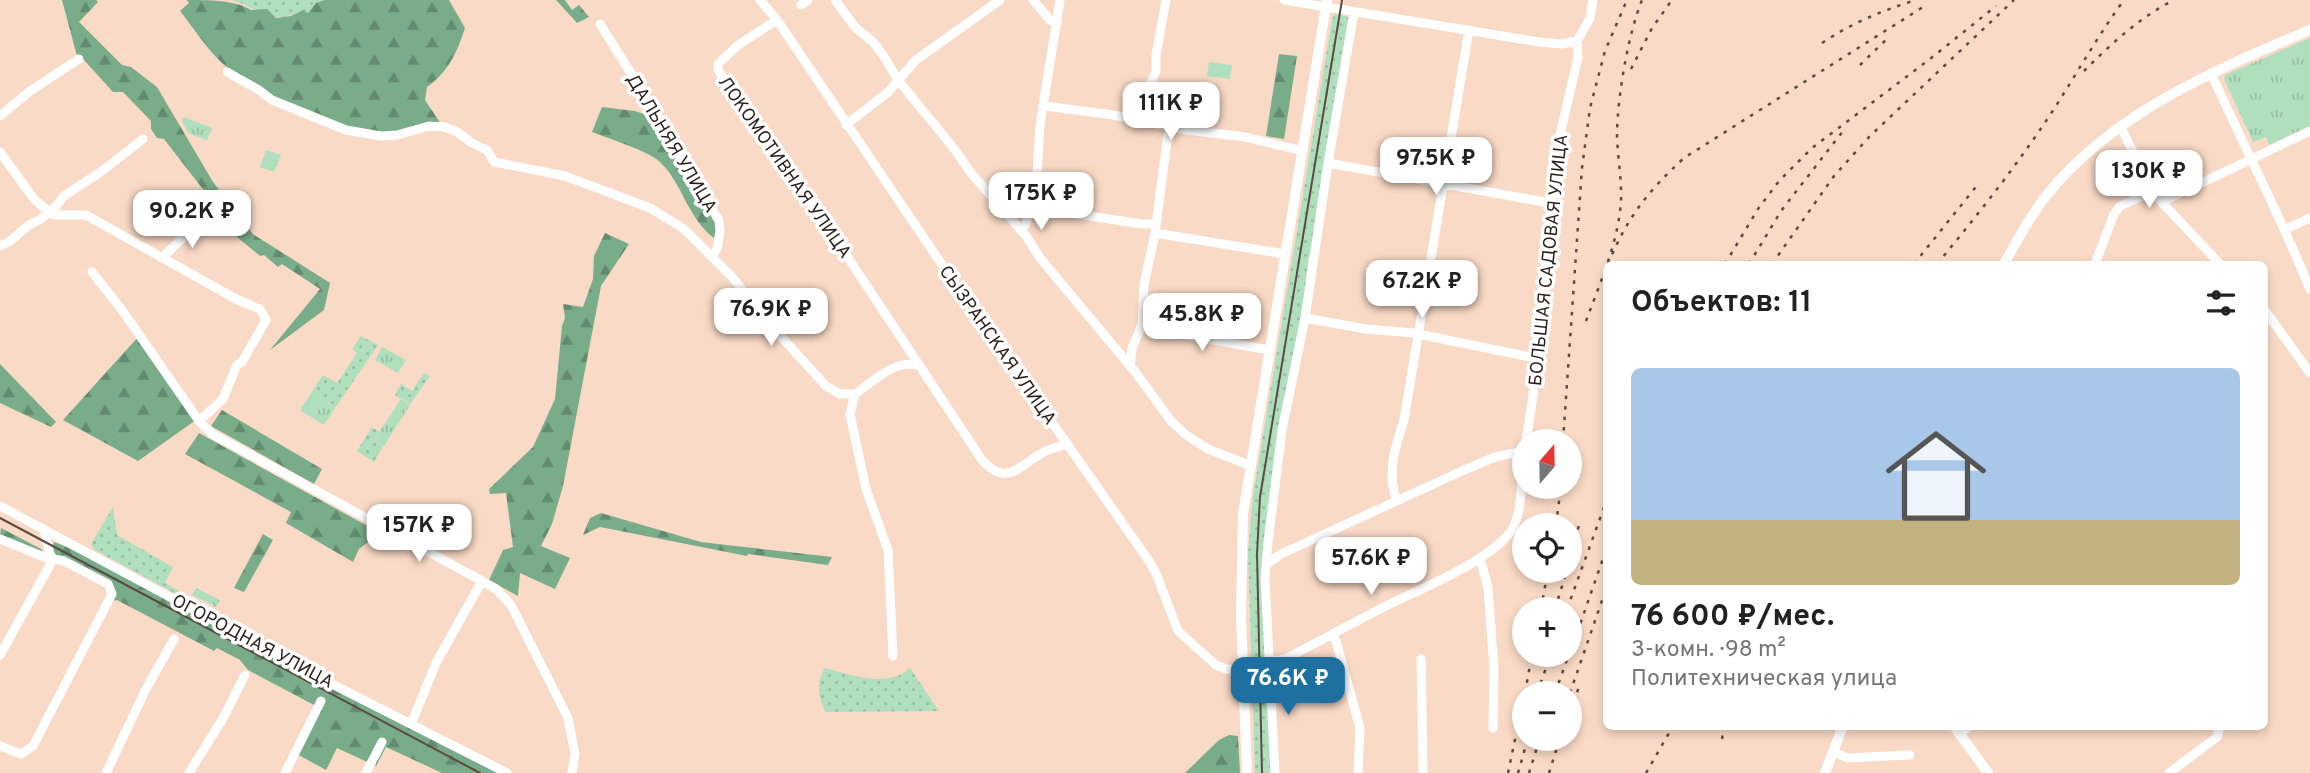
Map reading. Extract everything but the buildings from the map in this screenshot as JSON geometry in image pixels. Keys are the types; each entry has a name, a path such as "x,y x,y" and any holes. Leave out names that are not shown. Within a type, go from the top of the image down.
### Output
{"main road":[{"path":"1247,773 1241,552 1243,514 1326,4"},
{"path":"2006,261 2045,198 2059,182 2122,127 2211,73 2310,30"},
{"path":"1825,773 1841,730"},
{"path":"1956,730 1988,773"}],"street":[{"name":"СЫЗРАНСКАЯ УЛИЦА","path":"760,0 777,20 846,125 1149,561 1178,631 1216,665 1226,669 1244,670"},
{"path":"835,0 855,27 873,42 898,80 956,150 971,173 1021,231 1171,421 1186,435 1220,454 1251,466"},
{"path":"846,125 888,92 916,60 1000,0"},
{"path":"1033,0 1050,20 1057,23"},
{"path":"1021,231 1031,207 1041,116 1045,106 1060,0"},
{"path":"1146,121 1149,111 1145,97 1156,71 1156,55 1166,0"},
{"path":"1284,0 1326,4 1354,12 1539,42 1560,44 1577,41"},
{"name":"БОЛЬШАЯ САДОВАЯ УЛИЦА","path":"1529,429 1550,203 1554,192 1560,135 1577,57 1577,41 1590,18 1593,0"},
{"path":"1275,773 1265,578 1268,542 1282,430 1305,318 1354,12"},
{"name":"ЛОКОМОТИВНАЯ УЛИЦА","path":"777,20 738,45 718,64 718,70 823,220 982,460 990,469 1000,474 1013,472 1048,450 1068,443"},
{"name":"ДАЛЬНЯЯ УЛИЦА","path":"600,24 669,134 688,175 705,196 719,221 718,249 712,256"},
{"path":"1396,499 1391,478 1393,454 1404,420 1469,30"},
{"path":"0,116 79,59"},
{"path":"227,72 272,100 346,130 382,136 397,135 429,126 445,127 487,150 494,162 565,176 650,208 684,229 712,256 826,386 840,394 855,394 897,365 918,365"},
{"path":"2211,73 2250,160 2286,229 2310,289"},
{"path":"1045,106 1245,137 1303,151"},
{"path":"1130,367 1132,348 1142,325 1144,285 1156,228 1169,126"},
{"path":"2122,127 2152,191 2217,261"},
{"path":"2162,202 2310,131"},
{"path":"0,246 50,212 64,196 143,139"},
{"path":"0,152 34,199 50,212 55,215 86,215 236,299 260,309 266,320 248,352 237,365 223,399 199,421"},
{"path":"1328,163 1550,203"},
{"path":"2096,261 2114,214 2120,206 2152,191"},
{"path":"1031,207 1142,224 1285,254"},
{"path":"2286,229 2310,218"},
{"path":"163,257 188,233 193,223"},
{"path":"92,272 122,310 199,421 212,434 496,589 511,605 568,718 575,754 572,773"},
{"path":"2268,315 2310,373"},
{"path":"1305,318 1366,329 1419,334 1535,358"},
{"path":"1142,325 1269,349"},
{"path":"855,394 850,414 866,489 888,550 893,656"},
{"path":"1267,564 1281,554 1396,499 1495,457 1512,455"},
{"path":"1271,662 1285,659 1480,558 1509,534 1515,524 1518,499"},
{"name":"ОГОРОДНАЯ УЛИЦА","path":"0,506 507,773"},
{"path":"0,655 51,558 44,530"},
{"path":"0,539 64,561 108,584 113,594 28,750 21,754 0,746"},
{"path":"1480,558 1488,588 1494,669 1493,728"},
{"path":"411,724 438,661 482,581"},
{"path":"1332,635 1336,641 1360,728 1358,773"},
{"path":"106,773 146,689 174,639"},
{"path":"1421,659 1423,773"},
{"path":"189,773 245,676"},
{"path":"285,773 321,701"},
{"path":"2169,773 2217,730"},
{"path":"366,773 382,742"},
{"path":"1833,752 1848,758 1910,755"}],"green space":[{"path":"62,0 98,2 79,22 122,65 131,67 157,87 213,182 253,234 330,283 324,310 270,350 320,289 282,264 278,267 264,255 260,256 224,225 212,201 164,139 157,138 151,129 151,121 123,92 113,92 84,60 77,56"},
{"path":"187,0 229,2 251,10 267,9 276,18 291,16 303,10 308,13 316,3 325,0 449,0 465,28 451,61 441,75 427,87 425,100 441,124 395,133 369,131 326,120 284,102 245,80 215,56 180,11 189,3"},
{"path":"232,0 325,0 316,3 308,13 303,10 291,15 273,17"},
{"path":"556,0 565,0 572,10 579,5 589,17 577,23"},
{"path":"1334,15 1350,18 1313,246 1308,261 1302,316 1285,402 1265,543 1271,773 1255,773 1248,553 1253,496 1332,20"},
{"path":"2310,38 2310,126 2269,145 2266,137 2253,142 2224,79 2225,75"},
{"path":"1279,54 1297,56 1284,139 1266,136"},
{"path":"1209,62 1232,65 1230,79 1207,76"},
{"path":"602,107 635,111 655,118 715,222 717,235 714,238 698,222 675,181 661,163 639,150 592,132"},
{"path":"184,117 212,128 207,140 188,133 182,121"},
{"path":"266,150 281,155 274,172 260,167"},
{"path":"605,233 629,244 601,286 563,486 552,524 541,546 570,558 555,589 520,573 518,596 489,580 503,550 513,547 506,493 490,494 489,489 533,447 555,399 565,318 563,304 583,307 593,279 594,256"},
{"path":"361,336 378,345 335,408 311,393 323,375 337,383 357,353 352,349"},
{"path":"138,337 196,420 138,461 63,420"},
{"path":"382,347 406,360 398,373 375,360"},
{"path":"0,364 56,422 51,427 0,403"},
{"path":"424,373 430,376 410,404 395,395 401,384 412,391"},
{"path":"311,393 335,408 324,425 300,410"},
{"path":"401,399 410,405 384,446 374,440"},
{"path":"222,410 322,469 314,484 211,426"},
{"path":"372,427 379,432 374,440 383,446 374,462 357,451"},
{"path":"199,433 380,533 359,549 353,562 286,523 291,512 185,454"},
{"path":"113,507 117,535 173,567 165,583 221,614 220,618 95,550 91,544"},
{"path":"601,513 701,542 832,557 828,565 747,556 600,527 583,535 590,518"},
{"path":"1,528 41,549 43,552 0,536"},
{"path":"263,534 273,540 244,592 234,588"},
{"path":"54,542 500,773 442,773 386,747 376,766 337,748 326,770 293,752 314,705 248,670 240,660 217,648 214,651 117,600 112,601 114,592 57,556 52,549"},
{"path":"196,588 220,600 216,607 192,595"},
{"path":"825,668 858,677 880,679 891,678 910,668 939,711 825,712 819,690"},
{"path":"1229,735 1238,736 1240,773 1185,773 1219,740"}],"tram line":[{"path":"1262,773 1257,554 1260,497 1342,0"},
{"path":"0,518 480,773"}],"railway":[{"path":"1564,429 1582,168 1590,108 1605,51 1627,0"},
{"path":"1609,261 1621,202 1617,132 1619,100 1628,47 1642,0"},
{"path":"1631,69 1652,28 1672,0"},
{"path":"1822,43 1867,18 1916,0"},
{"path":"1774,261 1834,176 1870,136 2014,0"},
{"path":"1939,261 2035,137 2124,0"},
{"path":"2084,71 2126,32 2149,14 2174,0"},
{"path":"1727,261 1758,209 1779,181 1812,148 1996,6"},
{"path":"1609,261 1639,206 1684,158 1923,7"},
{"path":"1860,65 1890,36"},
{"path":"1751,261 1781,211 1843,131"},
{"path":"1916,261 1979,183"},
{"path":"1586,321 1603,276"},
{"path":"1558,513 1559,499"},
{"path":"1571,597 1603,510"},
{"path":"1582,619 1603,559"},
{"path":"1543,597 1546,583"},
{"path":"1559,597 1563,583"},
{"path":"1574,681 1603,598"},
{"path":"1527,681 1530,667"},
{"path":"1541,681 1546,667"},
{"path":"1559,681 1564,667"},
{"path":"1646,773 1671,730"},
{"path":"1722,739 1723,730"},
{"path":"1508,773 1513,751"},
{"path":"1518,773 1524,751"},
{"path":"1529,773 1536,751"},
{"path":"1549,773 1556,751"}]}
